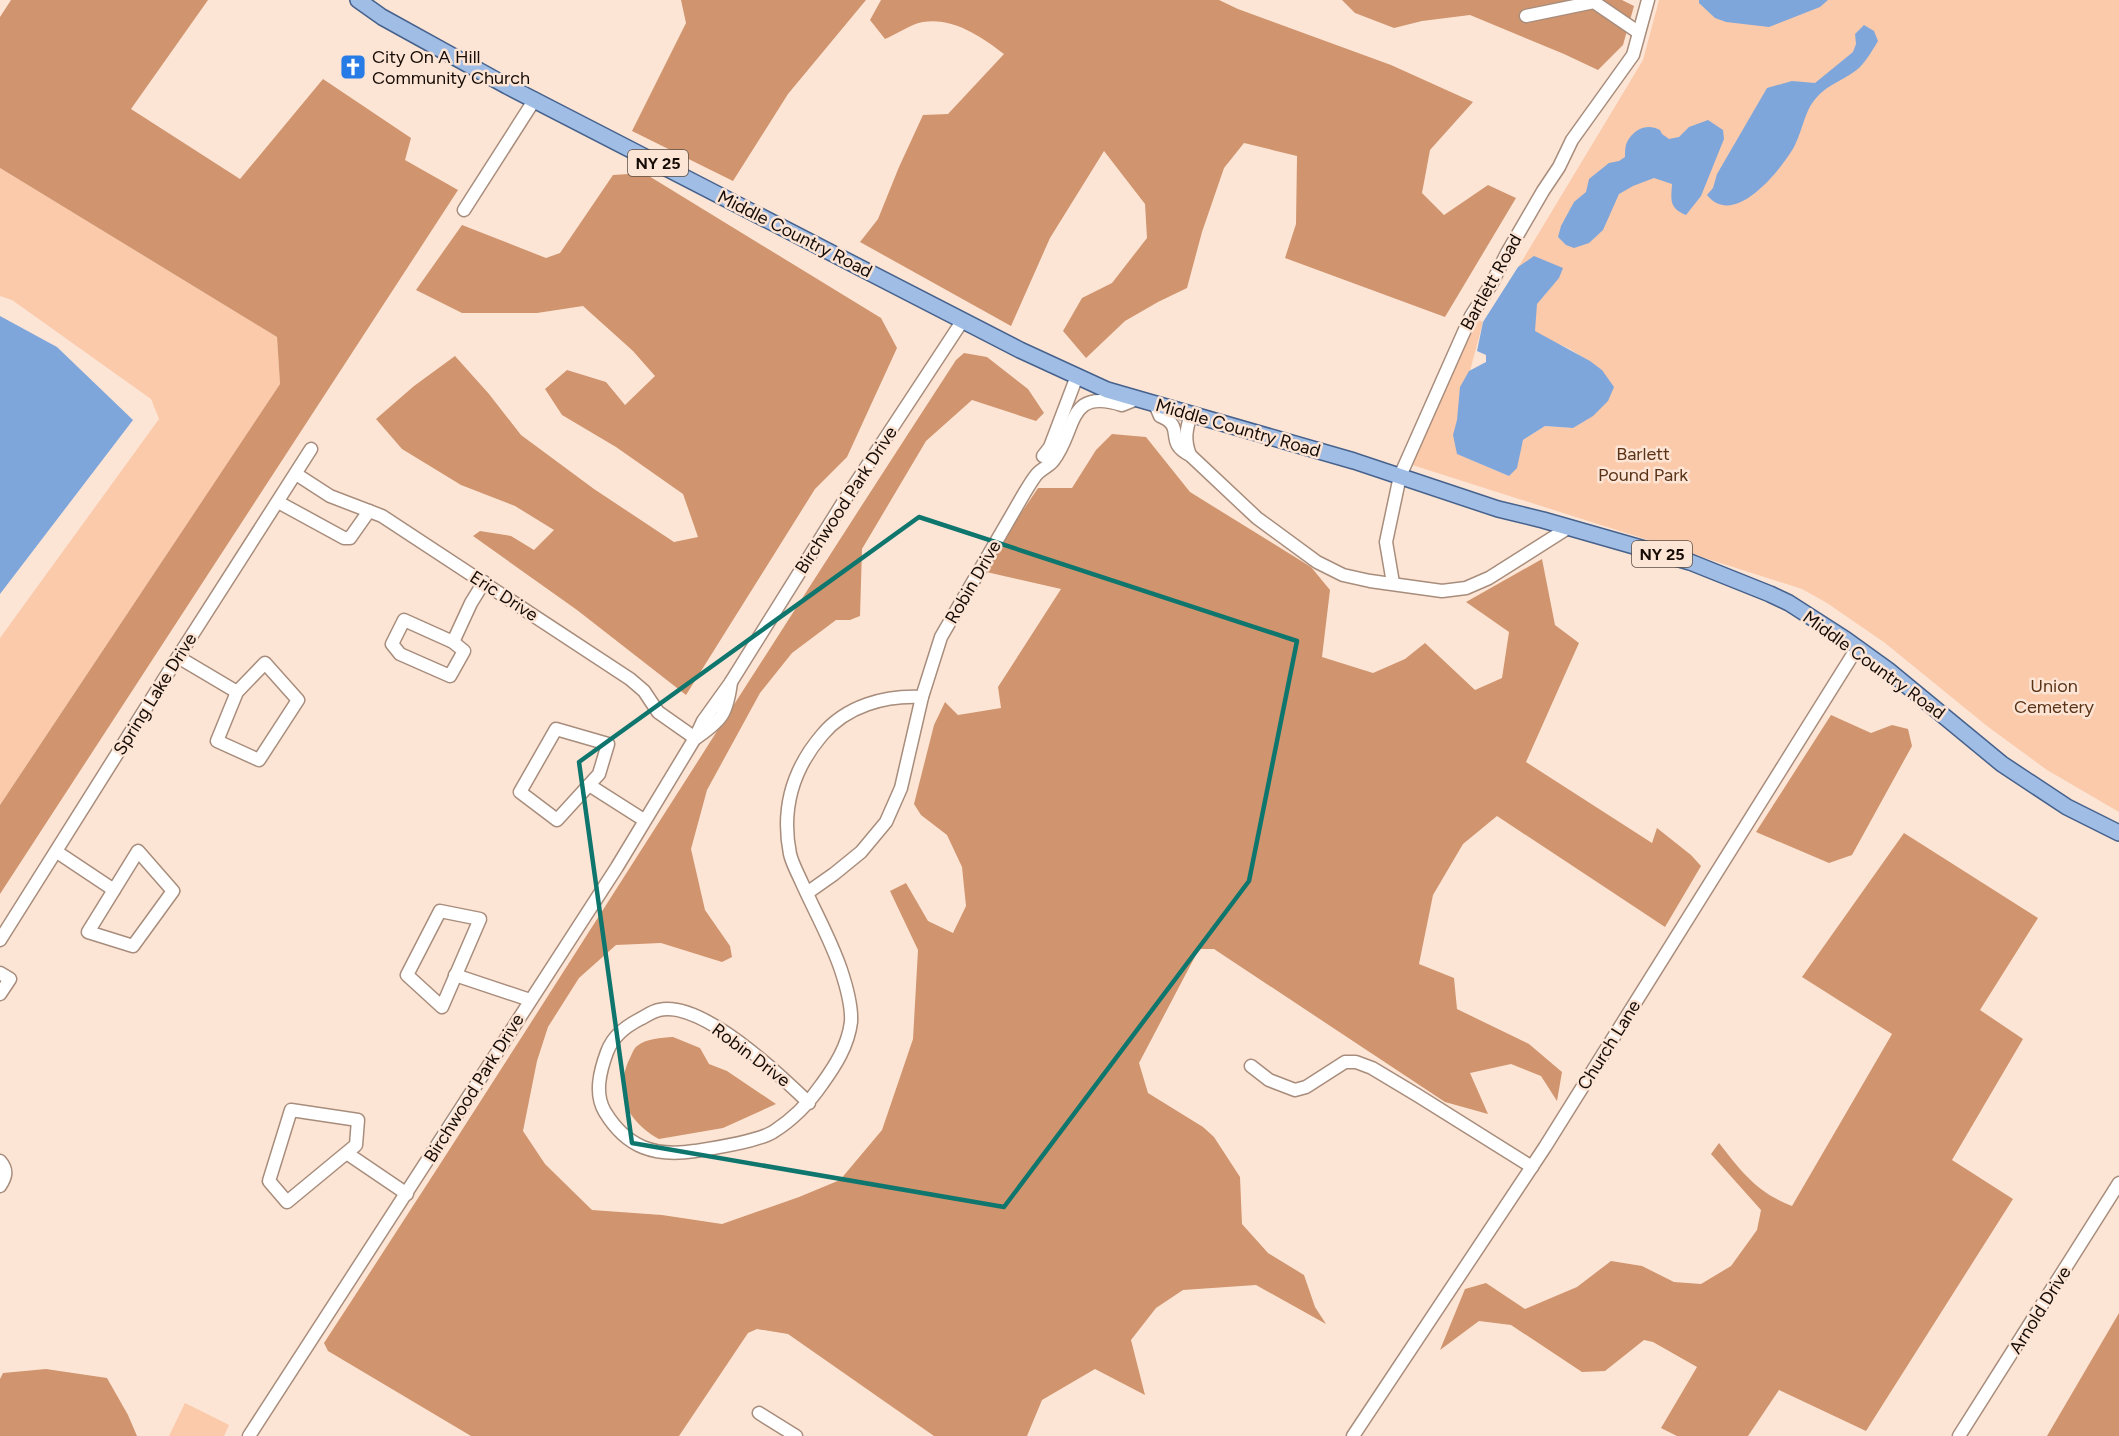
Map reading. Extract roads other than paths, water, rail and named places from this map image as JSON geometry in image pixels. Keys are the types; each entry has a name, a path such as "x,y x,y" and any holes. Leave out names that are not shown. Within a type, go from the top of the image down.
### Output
{"main road":[{"name":"Middle Country Road","path":"357,0 425,41 535,99 1020,350 1107,390 1400,476 1473,502 1690,562 1746,583 1789,603 1857,648 1921,696 2002,764 2067,807 2119,833"}],"street":[{"name":"Bartlett Road","path":"1393,583 1386,542 1400,476 1471,316 1559,167 1572,140 1633,55 1648,0"},
{"path":"1526,16 1594,2 1638,32"},
{"path":"464,210 535,99"},
{"name":"Birchwood Park Drive","path":"249,1436 617,867 695,738 698,720 705,709 713,697 731,682 844,501 963,320"},
{"name":"Robin Drive","path":"807,892 861,852 886,822 901,788 922,697 941,637 1038,473 1048,438 1060,420 1077,376"},
{"name":"Robin Drive","path":"1038,473 1052,462 1076,413 1084,406 1093,401 1105,399 1122,405 1137,399"},
{"path":"1155,404 1160,416 1170,420 1174,426 1174,441 1178,447 1190,455 1257,518 1317,562 1343,575 1442,591 1466,588 1489,578 1568,528"},
{"path":"1190,455 1185,444 1185,432 1191,414"},
{"name":"Spring Lake Drive","path":"0,940 311,449"},
{"name":"Eric Drive","path":"296,474 330,496 382,516 483,582 637,684 658,712 695,738"},
{"path":"278,502 344,538 350,538 369,511"},
{"path":"453,642 483,582"},
{"path":"404,620 453,642 464,651 450,676 400,654 392,644 404,620"},
{"name":"Church Lane","path":"1353,1436 1532,1167 1857,648"},
{"path":"178,657 237,692"},
{"path":"265,663 298,700 259,760 217,741 237,692 265,663"},
{"name":"Birchwood Park Drive","path":"695,738 716,725 728,705 731,682"},
{"name":"Robin Drive","path":"809,1102 770,1066 726,1033 684,1011 660,1010 629,1025 611,1041 600,1071 599,1102 616,1130 642,1148 675,1154 729,1146 771,1134 809,1102 840,1059 851,1022 846,985 834,948 790,855 787,816 794,778 810,749 834,721 868,704 899,696 922,697"},
{"path":"556,729 608,744 598,774 589,785 557,820 520,792 556,729"},
{"path":"589,785 644,820"},
{"path":"138,851 173,891 133,946 88,932 114,890 138,851"},
{"path":"57,852 114,890"},
{"path":"440,911 480,919 455,975 442,1007 407,975 440,911"},
{"path":"0,973 10,979 0,994"},
{"path":"455,975 530,999"},
{"path":"1251,1066 1269,1080 1295,1090 1306,1087 1345,1062 1356,1062 1372,1068 1532,1167"},
{"path":"291,1110 358,1120 356,1145 348,1154 287,1202 269,1181 291,1110"},
{"path":"348,1154 407,1194"},
{"path":"0,1161 6,1170 6,1176 0,1186"},
{"name":"Arnold Drive","path":"1959,1436 2119,1183"},
{"path":"759,1413 796,1436"}],"water":[{"path":"1699,0 1828,0 1820,7 1769,27 1726,22 1715,18 1699,3"},
{"path":"1864,25 1874,31 1878,41 1859,68 1827,89 1813,102 1794,147 1767,182 1743,201 1730,205 1718,204 1707,195 1713,188 1717,174 1767,88 1792,81 1815,83 1853,52 1856,44 1855,34"},
{"path":"1708,120 1723,130 1724,139 1701,196 1686,215 1676,209 1672,203 1672,184 1654,178 1619,194 1603,230 1589,243 1574,248 1566,245 1558,237 1561,226 1574,202 1586,192 1589,179 1609,163 1625,157 1627,142 1637,131 1646,127 1655,128 1669,139 1679,137 1689,127"},
{"path":"1534,256 1563,268 1559,278 1537,304 1535,331 1590,361 1602,370 1614,387 1608,401 1593,416 1573,428 1545,426 1523,440 1517,468 1509,476 1457,454 1453,435 1460,387 1469,371 1486,362 1486,355 1477,351 1483,322 1518,267"},
{"path":"0,316 57,347 133,420 0,594"}],"place":[{"name":"City On A Hill Community Church","path":"353,67"}],"park label":[{"name":"Barlett Pound Park","path":"1643,464"},
{"name":"Union Cemetery","path":"2054,696"}]}
